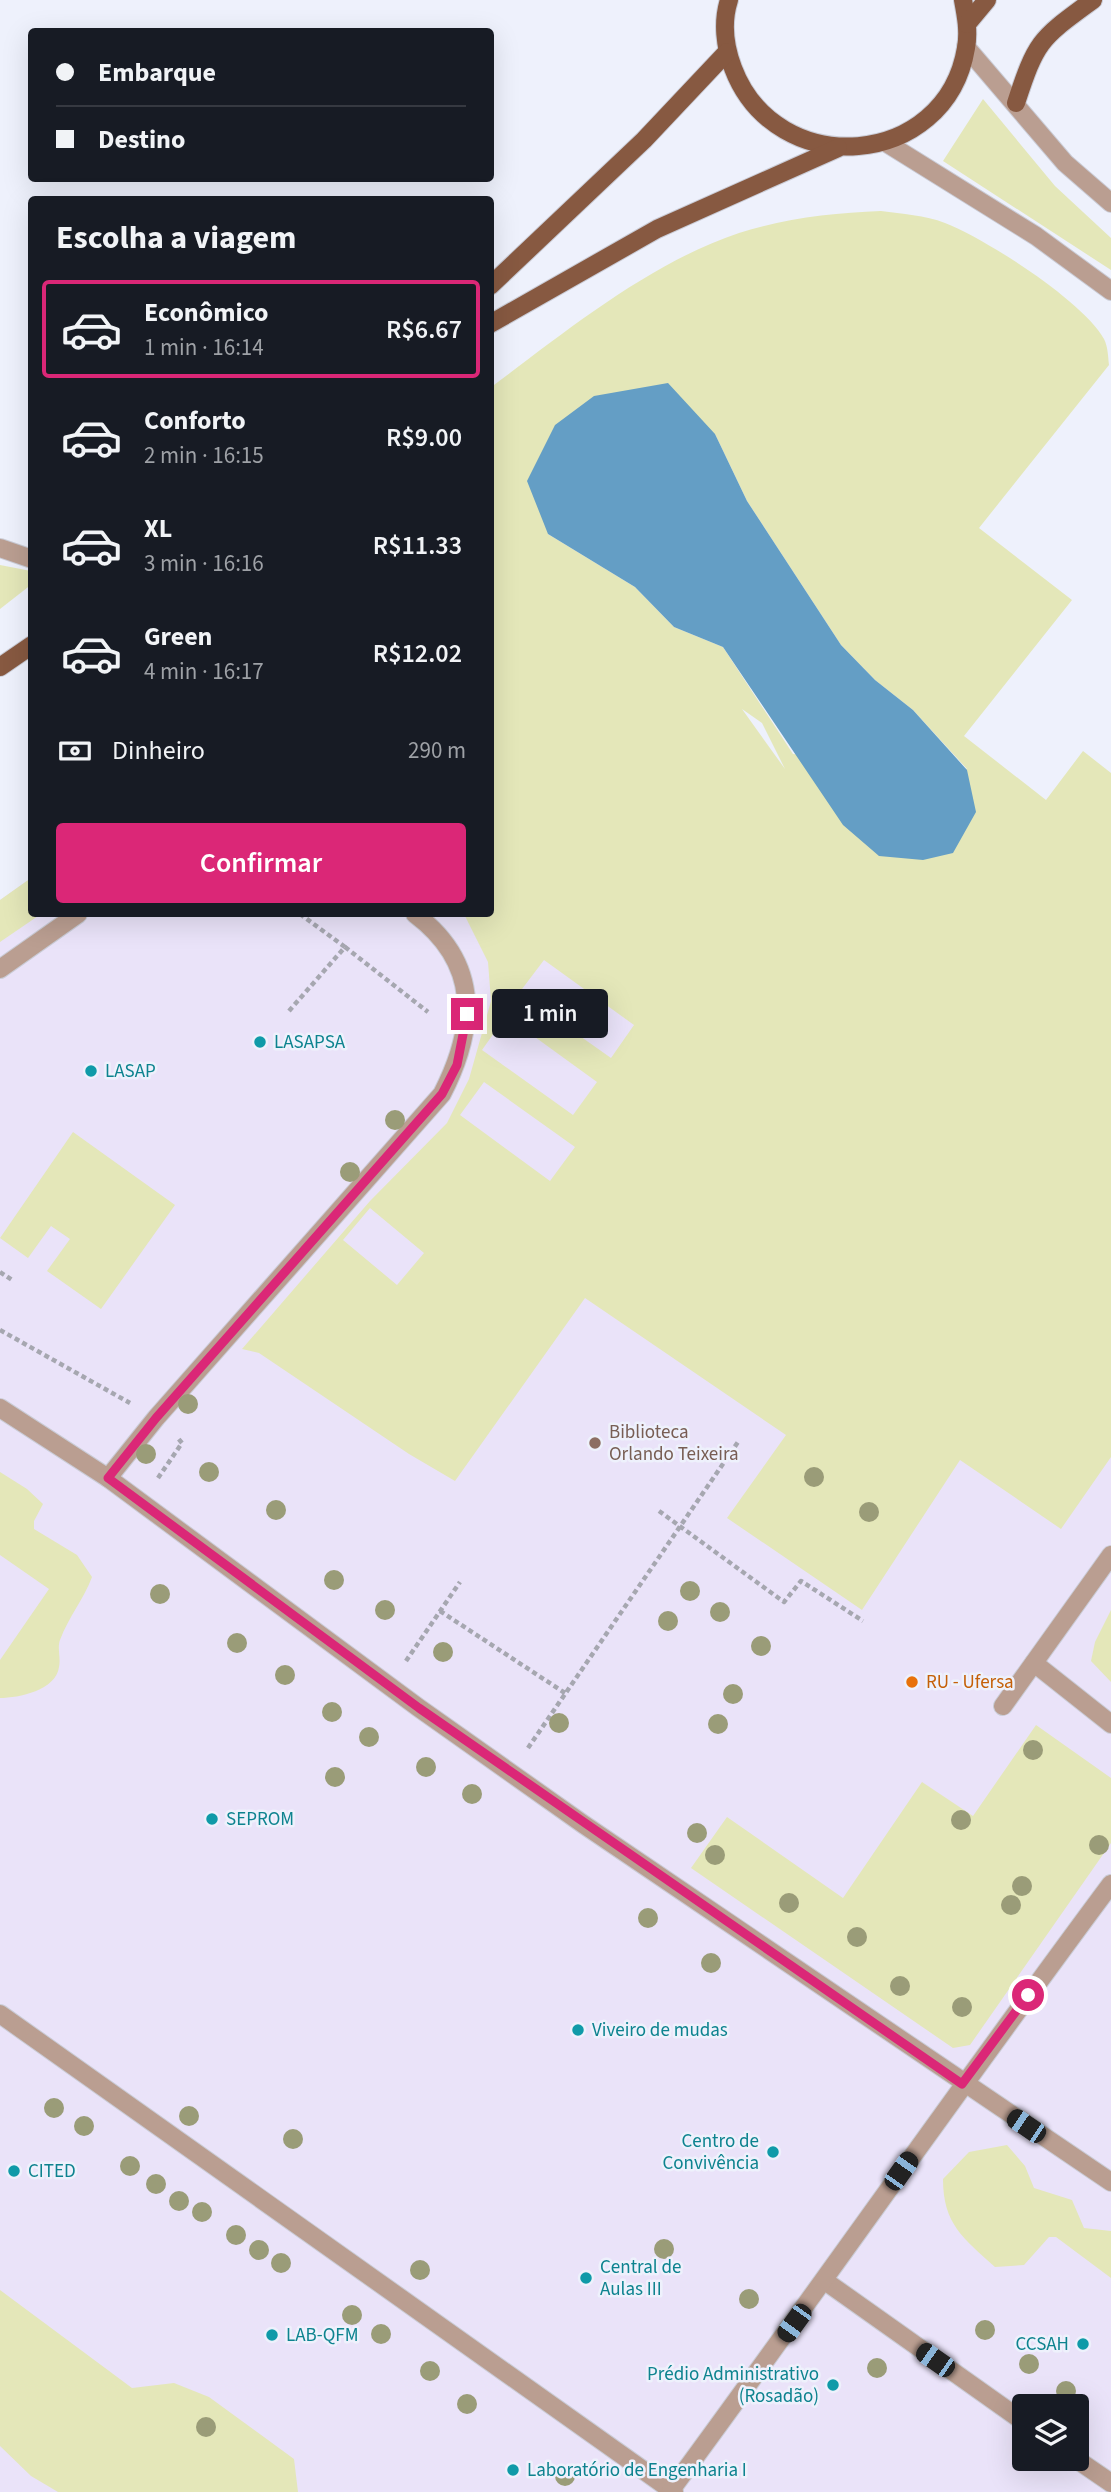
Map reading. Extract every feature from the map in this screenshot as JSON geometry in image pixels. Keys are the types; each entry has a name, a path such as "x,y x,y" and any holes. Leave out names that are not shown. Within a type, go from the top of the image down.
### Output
{"main road":[{"path":"494,322 657,229 838,148 885,142 917,125 943,100 960,69 967,47 963,0"},
{"path":"967,24 987,0"},
{"path":"1016,103 1031,56 1040,42 1093,0"},
{"path":"727,2 727,52 743,89 767,119 788,134 838,148"},
{"path":"494,282 644,140 727,52"},
{"path":"0,667 28,648"}],"street":[{"path":"967,47 1065,163 1111,203"},
{"path":"885,142 1036,236 1111,291"},
{"path":"0,548 28,558"},
{"path":"1,970 74,917"},
{"path":"108,1478 156,1418 442,1094 457,1065 464,1038 467,989 453,952 439,932 419,917"},
{"path":"0,1408 108,1478 430,1716 962,2084 1111,2182"},
{"path":"1003,1706 1111,1555"},
{"path":"1034,1663 1111,1724"},
{"path":"0,2014 673,2491 825,2281 962,2084 1111,1884"},
{"path":"825,2281 1012,2413"},
{"path":"1089,2468 1111,2483"}],"path":[{"path":"304,917 428,1012"},
{"path":"289,1011 345,947"},
{"path":"0,1272 12,1280"},
{"path":"0,1330 156,1418"},
{"path":"527,1748 738,1442"},
{"path":"659,1511 784,1602 801,1581 863,1621"},
{"path":"406,1662 460,1582"},
{"path":"440,1611 565,1693"}],"shaded area":[{"path":"28,880 28,917 494,916 1111,1190 1111,2492 0,2492 0,900"}],"green space":[{"path":"983,99 1055,186 1111,238 1111,270 943,161"},
{"path":"881,211 930,218 963,231 1032,273 1076,307 1104,339 1109,365 979,528 1072,600 964,736 1046,800 1083,751 1111,773 1111,1457 1061,1529 960,1460 862,1610 727,1518 786,1435 585,1298 455,1481 409,1454 259,1353 242,1349 370,1201 447,1123 469,1079 491,1001 488,962 466,917 494,917 494,385 578,322 640,280 673,262 739,233 810,217","holes":["715,434 747,501 841,645 875,680 913,710 967,769 793,754 723,647 674,627 635,587 548,534","742,709 762,723 785,769","544,960 634,1025 611,1058 519,993","506,1016 597,1082 573,1115 482,1050","484,1082 575,1147 550,1181 460,1115","370,1208 424,1253 397,1285 343,1240"]},
{"path":"0,565 28,570 28,587 0,609"},
{"path":"28,880 28,917 37,917 0,942 0,900"},
{"path":"73,1132 175,1205 101,1309 47,1271 70,1239 51,1226 28,1258 0,1238"},
{"path":"0,1472 27,1489 43,1504 34,1521 34,1529 77,1555 92,1577 60,1640 59,1664 51,1682 36,1691 0,1698 0,1660 49,1589 0,1555"},
{"path":"1111,1610 1111,1682 1091,1661 1095,1642"},
{"path":"1036,1725 1111,1778 1111,1843 970,2045 953,2048 691,1868 727,1817 843,1898 922,1782 973,1816"},
{"path":"1007,2145 1025,2166 1034,2188 1072,2200 1084,2228 1111,2231 1111,2278 1056,2237 1049,2237 1024,2265 995,2267 964,2238 947,2208 943,2179 969,2152"},
{"path":"0,2290 132,2388 174,2383 209,2397 294,2459 298,2492 58,2492 31,2476 0,2446"}],"water":[{"path":"668,383 715,434 747,501 841,645 875,680 913,710 967,770 976,812 953,853 923,860 879,856 843,825 723,647 674,627 635,587 548,534 527,481 555,425 594,396"}],"place":[{"name":"LASAPSA","path":"260,1042"},
{"name":"LASAP","path":"91,1071"},
{"name":"Biblioteca Orlando Teixeira","path":"595,1443"},
{"name":"RU - Ufersa","path":"912,1682"},
{"name":"SEPROM","path":"212,1819"},
{"name":"Viveiro de mudas","path":"578,2030"},
{"name":"Centro de Convivência","path":"773,2152"},
{"name":"CITED","path":"14,2171"},
{"name":"Central de Aulas III","path":"586,2278"},
{"name":"LAB-QFM","path":"272,2335"},
{"name":"CCSAH","path":"1083,2344"},
{"name":"Prédio Administrativo (Rosadão)","path":"833,2385"},
{"name":"Laboratório de Engenharia I","path":"513,2470"}],"route":[{"path":"467,1014 457,1065 442,1094 156,1418 108,1478 419,1708 601,1837 791,1964 962,2084 1028,1995"}]}
